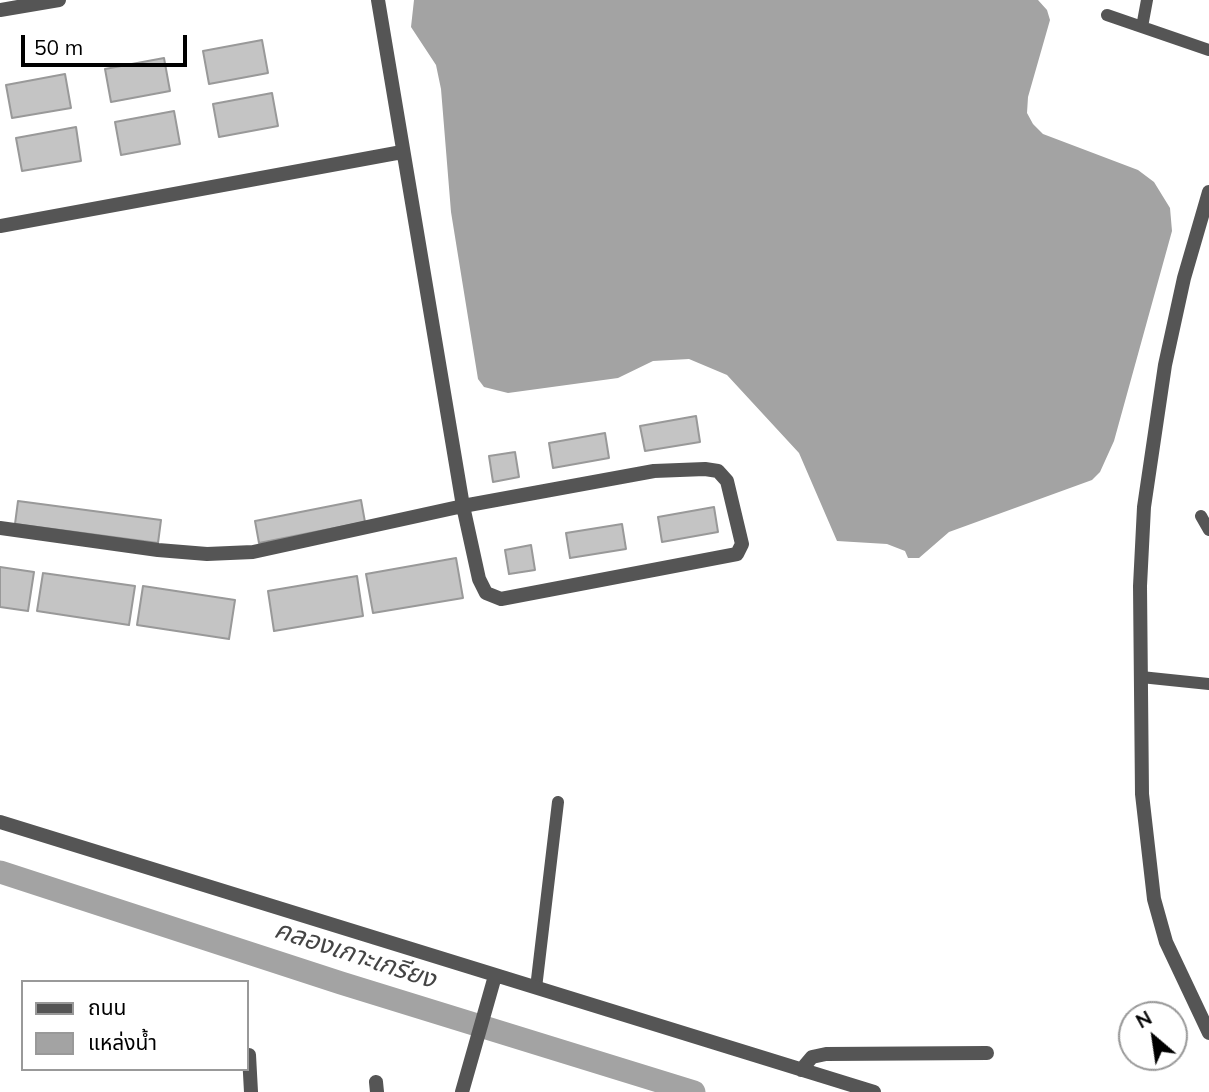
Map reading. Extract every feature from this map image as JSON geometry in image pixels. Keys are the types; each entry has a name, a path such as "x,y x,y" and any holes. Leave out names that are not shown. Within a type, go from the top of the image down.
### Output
{"street":[{"path":"0,10 59,0"},
{"path":"0,528 158,550 207,554 253,552 463,506 653,471 705,468 718,471 727,481 742,544 737,554 501,599 486,593 479,579 463,506 378,0"},
{"path":"0,226 402,152"},
{"path":"1209,192 1184,278 1168,353 1144,507 1140,586 1142,794 1153,899 1166,942 1209,1033"},
{"path":"0,822 874,1092"},
{"path":"463,1092 495,976"},
{"path":"801,1070 812,1057 826,1054 987,1053"},
{"path":"250,1055 251,1092"}],"lane":[{"path":"1142,27 1147,0"},
{"path":"1107,15 1209,50"},
{"path":"1201,516 1209,530"},
{"path":"1141,677 1209,684"},
{"path":"536,988 558,802"}],"water":[{"path":"414,0 1038,0 1047,10 1050,20 1028,97 1027,113 1033,124 1043,134 1138,170 1154,182 1170,208 1172,231 1114,441 1100,472 1092,480 949,532 919,558 908,558 905,551 887,544 837,541 799,453 727,375 689,359 653,361 618,378 508,393 484,387 478,379 451,212 441,89 436,65 411,27"}],"building":[{"path":"262,40 268,73 209,84 203,51"},
{"path":"164,58 170,91 111,102 105,69"},
{"path":"65,74 71,108 12,118 6,85"},
{"path":"272,93 278,126 219,137 213,104"},
{"path":"174,111 180,144 121,155 115,122"},
{"path":"76,127 81,161 22,171 16,138"},
{"path":"696,416 700,442 645,451 640,426"},
{"path":"605,433 609,458 553,468 549,443"},
{"path":"515,452 519,477 493,482 489,456"},
{"path":"361,500 365,522 259,543 255,521"},
{"path":"18,501 161,520 158,543 15,524"},
{"path":"714,507 718,532 662,542 658,517"},
{"path":"622,524 626,549 570,558 566,533"},
{"path":"531,545 535,570 509,574 505,550"},
{"path":"456,558 463,598 373,613 366,574"},
{"path":"0,567 34,572 28,611 0,607"},
{"path":"43,573 135,586 129,625 37,611"},
{"path":"357,576 363,616 274,631 268,591"},
{"path":"143,586 235,600 229,639 137,625"}],"waterway":[{"name":"คลองเกาะเกรียง","path":"0,872 341,983 694,1092"}]}
